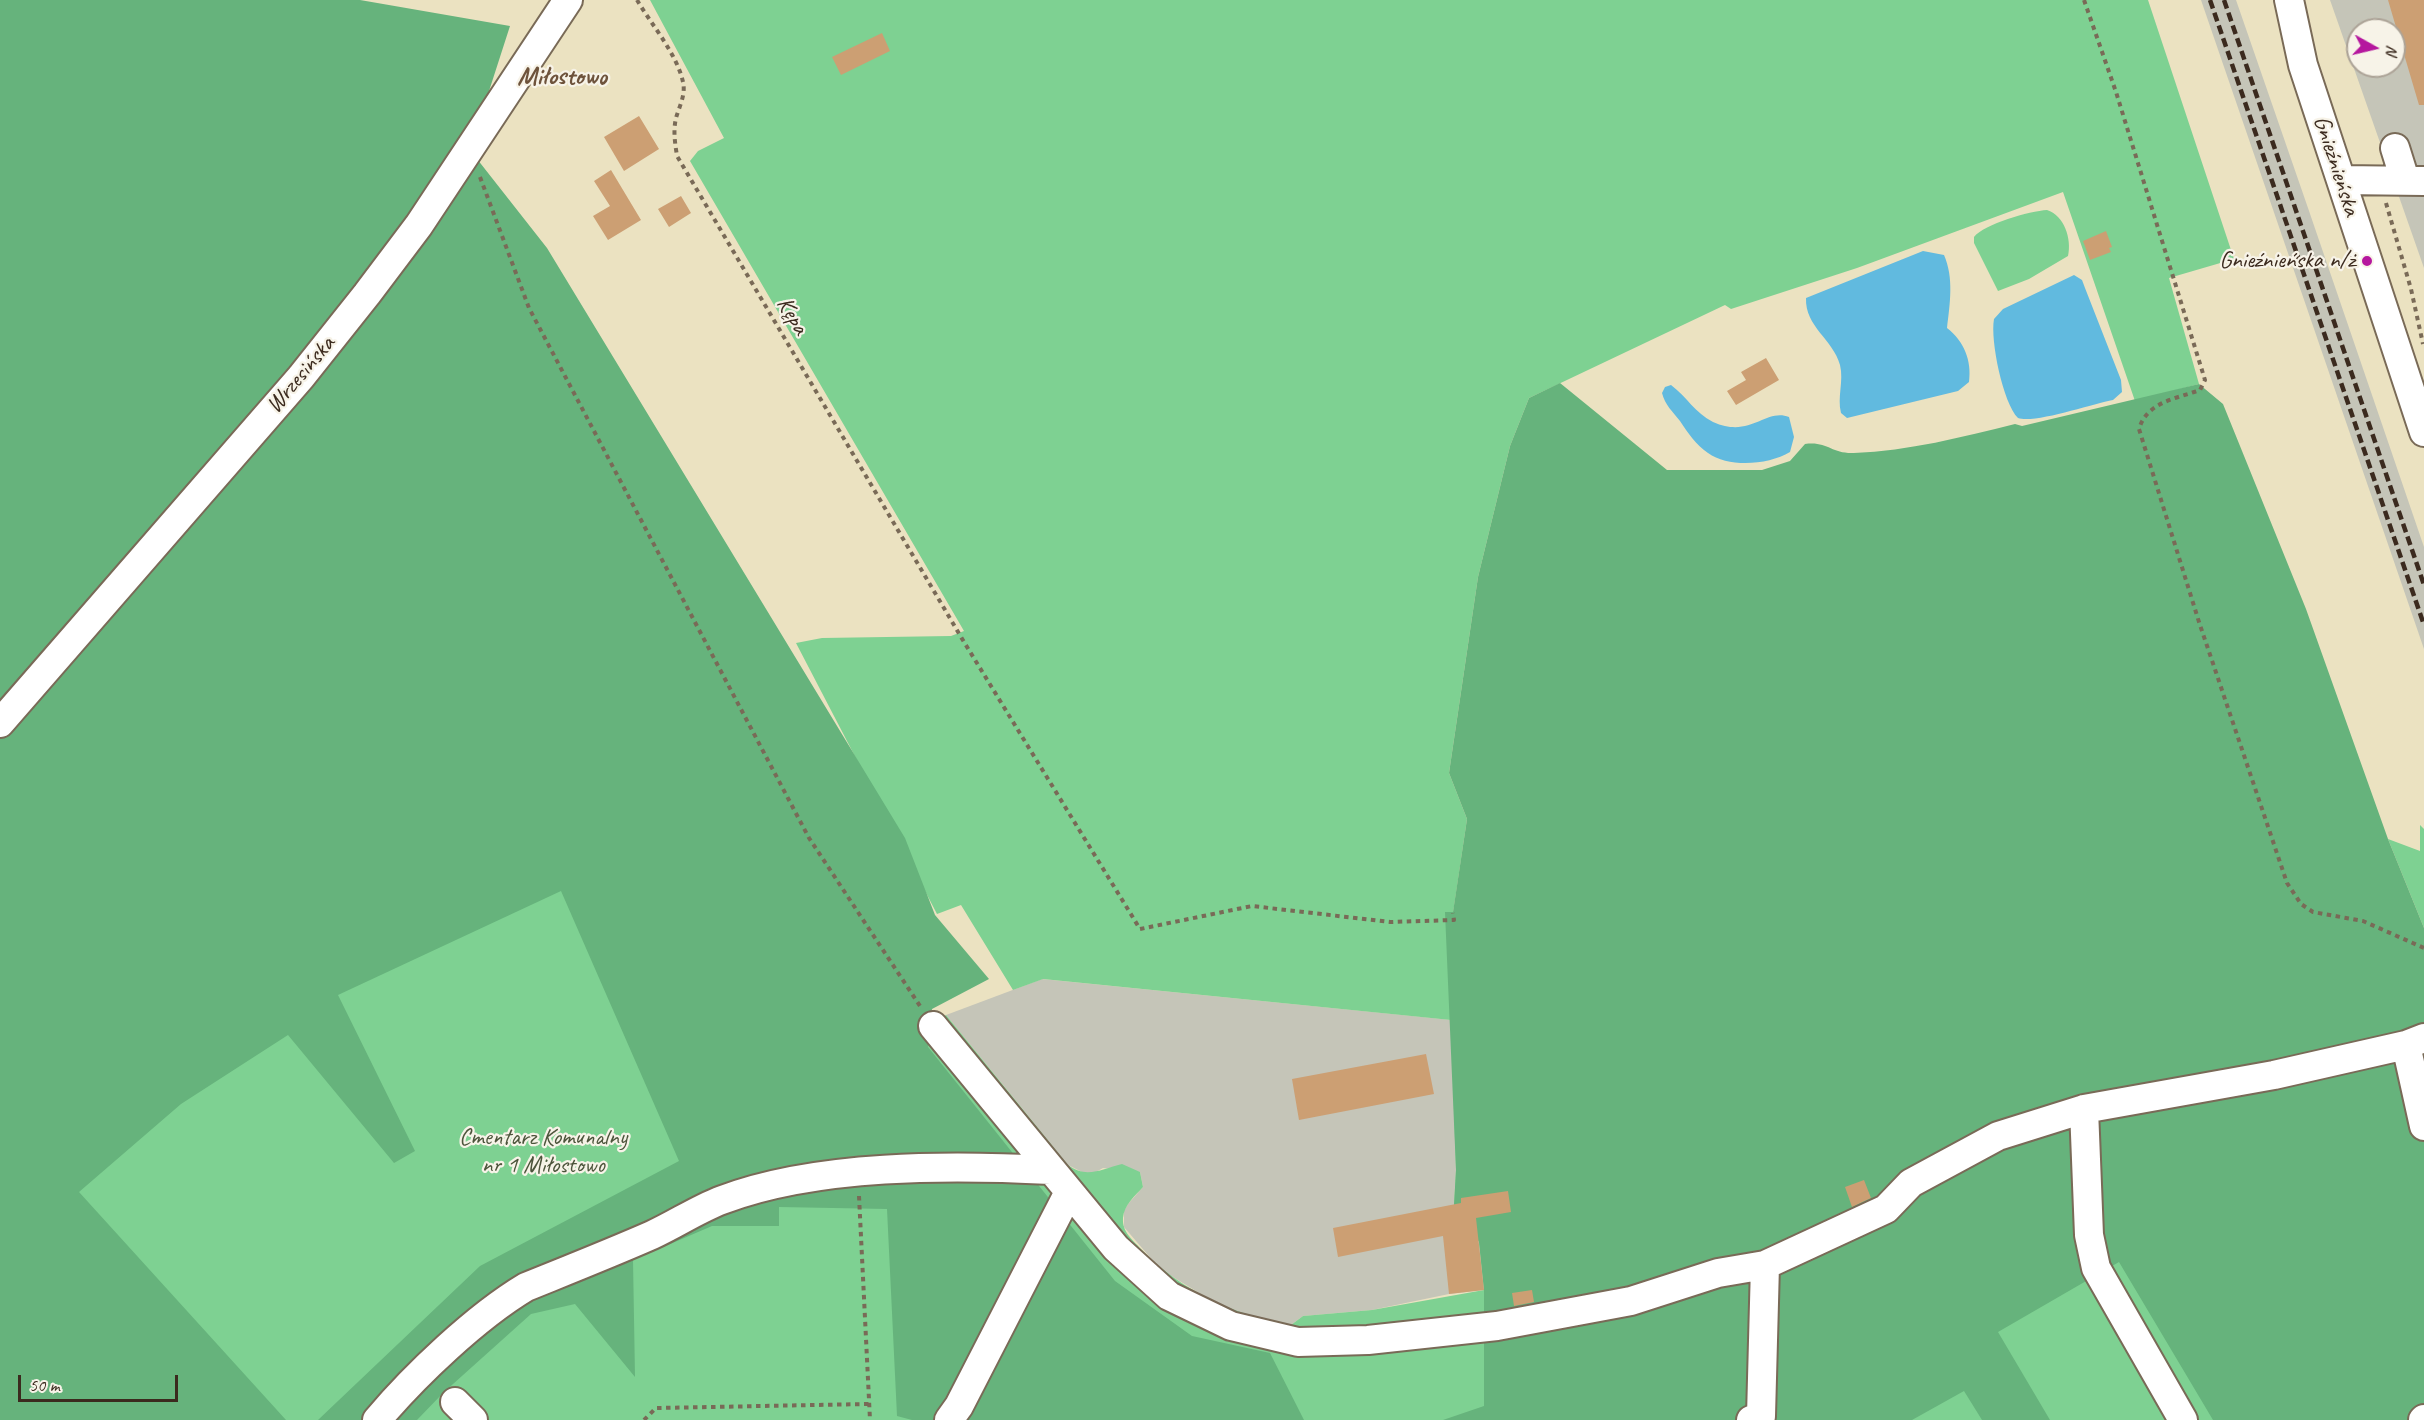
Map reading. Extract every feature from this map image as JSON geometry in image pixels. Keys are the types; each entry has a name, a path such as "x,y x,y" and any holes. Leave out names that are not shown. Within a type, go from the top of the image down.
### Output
{"street":[{"name":"Wrzesińska","path":"0,723 301,377 419,225 568,0"},
{"name":"Gnieźnieńska","path":"2289,0 2303,65 2424,432"},
{"path":"2396,148 2415,180"},
{"path":"2342,180 2415,180"},
{"path":"933,1026 1116,1248 1169,1296 1231,1326 1298,1342 1368,1340 1497,1326 1631,1301 1718,1273 1765,1265 1886,1209 1911,1183 1998,1136 2084,1108 2274,1075 2415,1041 2424,1126"},
{"path":"2084,1108 2089,1235 2096,1268 2176,1418"},
{"path":"377,1420 443,1354 508,1298 526,1287 653,1234 721,1201 774,1186 857,1173 955,1169 1051,1170"},
{"path":"949,1420 959,1406 1069,1192"},
{"path":"1758,1419 1765,1265"}],"path":[{"name":"Kępa","path":"637,0 664,42 684,83 674,136 677,156 963,642 1140,929 1252,906 1390,922 1454,920 1453,913"},
{"path":"2084,0 2175,277 2205,380 2200,390 2157,405 2143,417 2139,429 2199,622 2287,883 2301,904 2313,912 2363,921 2424,948"},
{"path":"470,150 529,308 809,838 933,1026"},
{"path":"857,1173 870,1420"},
{"path":"644,1420 656,1408 869,1404"}],"shaded area":[{"path":"2201,0 2236,0 2308,208 2424,547 2424,649"},
{"path":"2330,0 2424,0 2424,268 2357,78 2406,78 2406,18 2346,18 2346,46"},
{"path":"1042,979 1452,1020 1456,1170 1454,1205 1479,1242 1484,1290 1449,1294 1372,1310 1303,1316 1291,1325 1261,1320 1234,1311 1209,1299 1160,1269 1124,1227 1124,1211 1143,1187 1140,1172 1103,1168 1094,1173 1084,1173 1068,1165 946,1015"}],"green space":[{"path":"0,0 360,0 510,26 470,150 547,248 905,838 935,915 989,979 932,1009 928,1047 1115,1281 1192,1336 1270,1353 1304,1420 912,1420 897,1416 887,1209 779,1207 779,1226 712,1226 633,1260 635,1377 575,1304 531,1314 443,1393 417,1420 318,1420 480,1266 679,1161 561,891 338,995 415,1151 394,1163 288,1035 181,1104 79,1192 286,1420 0,1420"},
{"path":"650,0 2148,0 2234,259 2169,278 2199,384 2135,401 2063,192 1857,268 1731,309 1725,305 1529,398 1510,446 1478,577 1449,773 1467,819 1453,913 1446,912 1451,1020 1043,979 1013,990 961,905 937,914 796,643 822,638 951,636 964,631 690,161 698,151 724,138"},
{"path":"2047,210 2058,217 2065,228 2069,242 2068,256 2029,279 1998,291 1974,243 1974,237 1997,223"},
{"path":"1560,383 1667,470 1762,470 1790,461 1805,444 1819,444 1846,453 1875,452 1915,446 2015,424 2022,426 2199,384 2223,404 2306,609 2388,839 2424,928 2424,1420 2213,1420 2119,1262 1998,1332 2050,1420 1982,1420 1964,1391 1912,1420 1443,1420 1484,1406 1484,1290 1479,1242 1454,1205 1456,1170 1445,912 1453,912 1467,819 1449,773 1478,577 1510,446 1529,398"},
{"path":"2420,825 2424,829 2424,928 2388,839 2420,851"},
{"name":"Cmentarz Komunalny nr 1 Miłostowo","path":"513,858 902,1052 946,1015 1068,1165 1088,1172 1122,1164 1140,1172 1143,1187 1128,1205 1123,1223 1131,1238 1157,1264 1191,1289 1229,1308 1291,1325 1303,1316 1372,1310 1484,1290 1479,1242 1454,1205 1456,1170 1451,1020 1971,946 2424,1420 39,1420 0,1053"}],"water":[{"path":"1923,251 1944,255 1949,273 1950,291 1947,328 1966,352 1969,382 1958,391 1847,418 1841,413 1840,407 1840,365 1832,348 1814,325 1807,308 1806,298"},
{"path":"2074,275 2082,280 2121,380 2122,392 2113,400 2064,413 2037,418 2018,418 2007,399 1999,371 1994,341 1994,319 2003,309"},
{"path":"1671,385 1696,410 1713,422 1726,426 1747,426 1772,416 1789,417 1794,437 1790,452 1771,460 1749,463 1727,461 1708,453 1693,438 1665,401 1662,393 1665,387"}],"building":[{"path":"2388,0 2424,0 2424,105 2419,105 2406,61 2406,18 2393,18"},
{"path":"882,33 890,51 841,75 832,57"},
{"path":"639,116 659,149 624,171 604,137"},
{"path":"611,170 641,220 608,240 593,216 610,206 594,181"},
{"path":"681,196 691,213 669,227 658,209"},
{"path":"2106,231 2112,247 2109,248 2111,252 2090,260 2083,241"},
{"path":"1766,358 1779,380 1736,405 1727,391 1746,380 1741,372"},
{"path":"1426,1054 1434,1094 1299,1120 1292,1079"},
{"path":"1864,1180 1871,1198 1852,1207 1845,1187"},
{"path":"1508,1191 1511,1212 1476,1218 1484,1290 1449,1294 1443,1236 1338,1257 1333,1228 1461,1203 1461,1198"},
{"path":"1532,1290 1534,1302 1514,1306 1512,1293"}],"railway":[{"path":"2210,0 2424,625"},
{"path":"2224,0 2424,585"}],"place":[{"name":"Gnieźnieńska n/ż","path":"2367,261"}],"district":[{"name":"Miłostowo","path":"562,77"}]}
